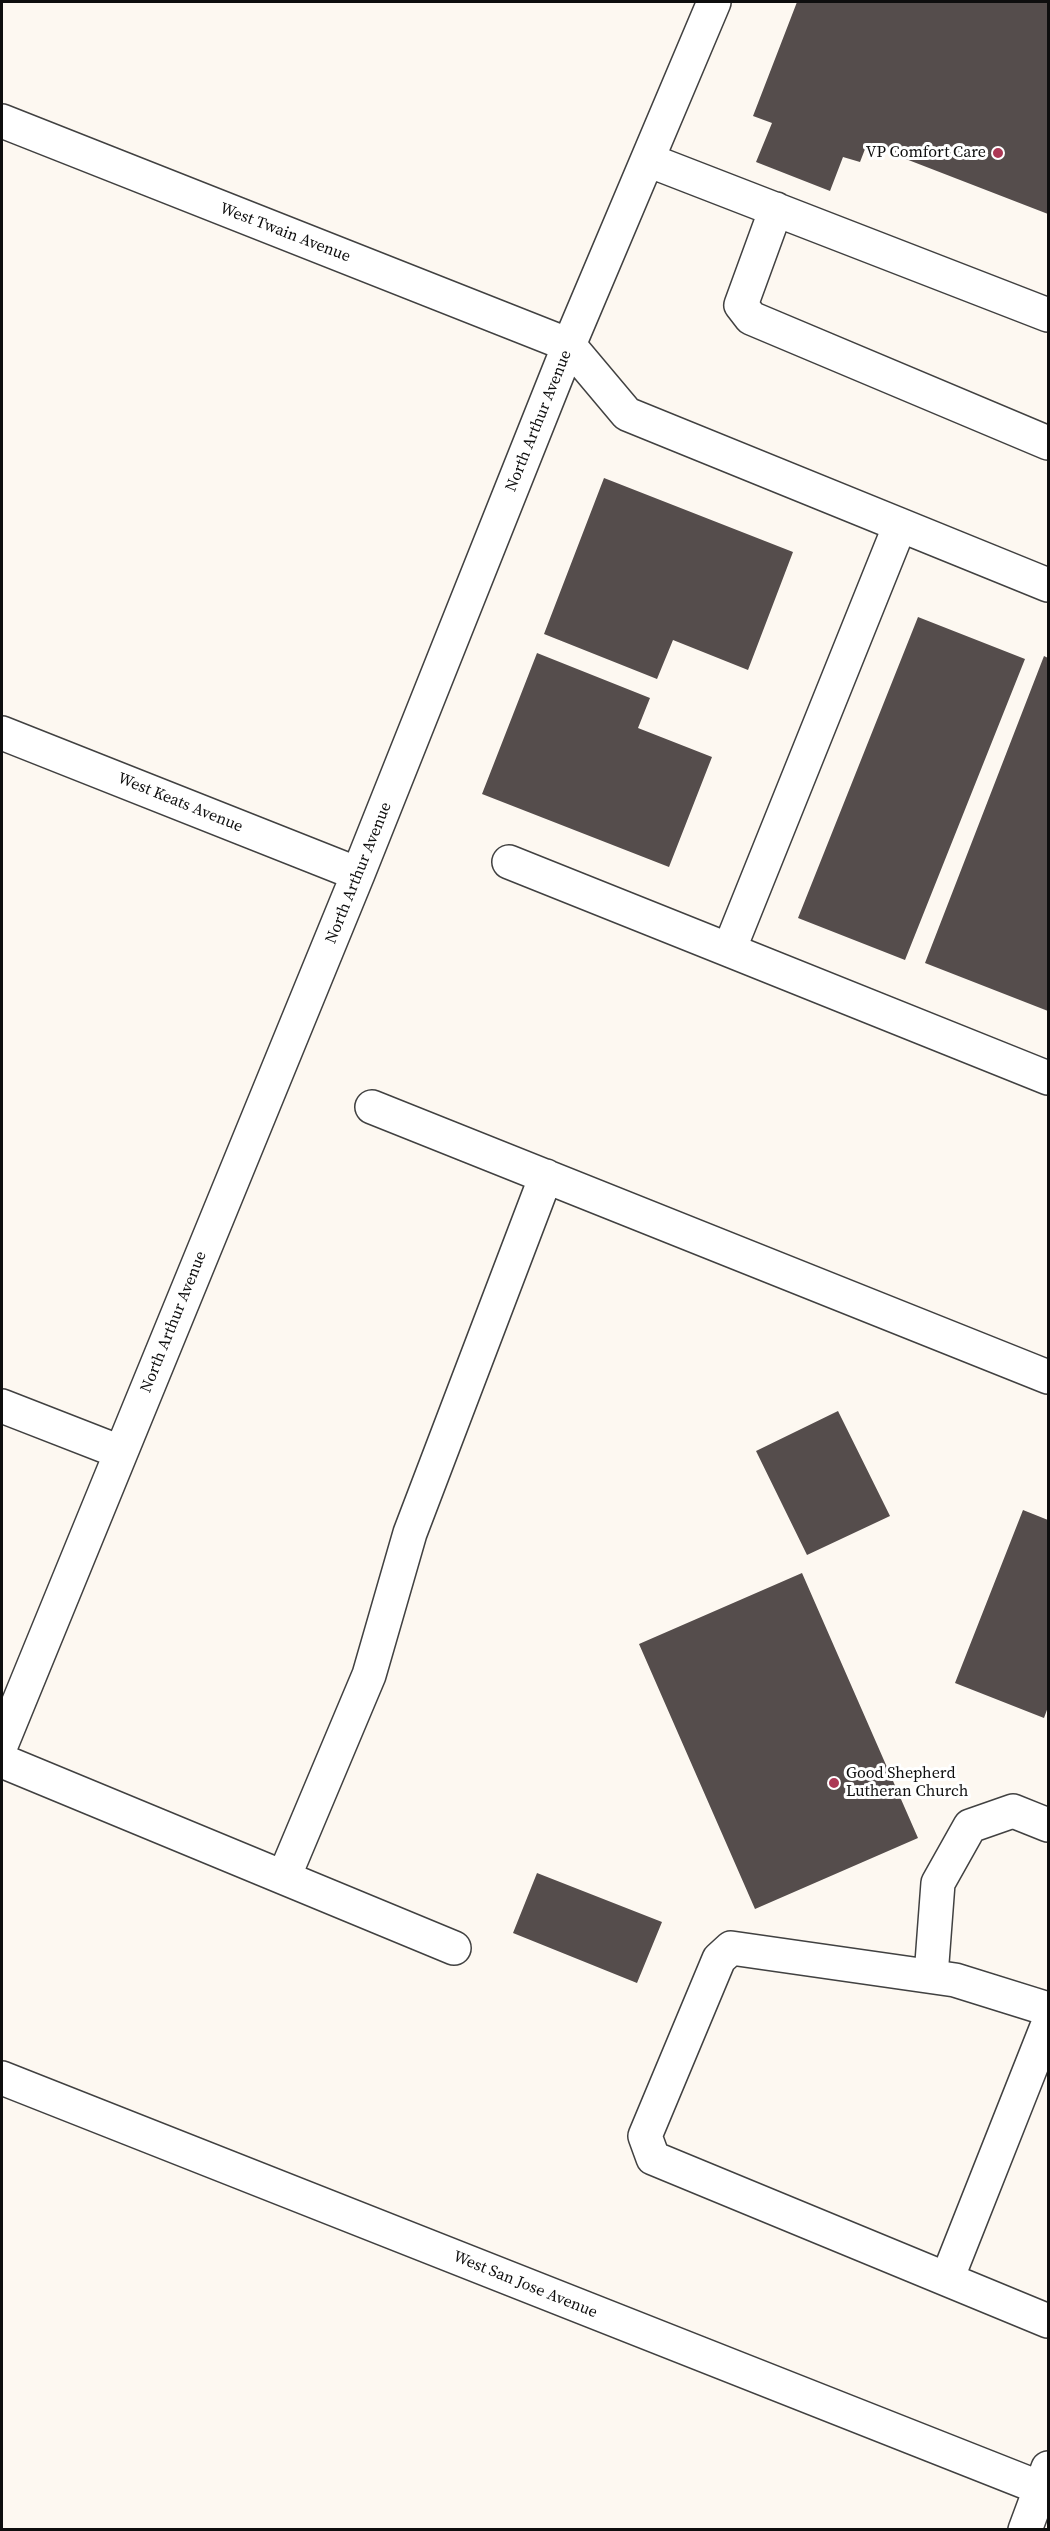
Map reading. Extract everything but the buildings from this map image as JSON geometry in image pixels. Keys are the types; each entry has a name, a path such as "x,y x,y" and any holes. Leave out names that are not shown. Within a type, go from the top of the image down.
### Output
{"street":[{"name":"North Arthur Avenue","path":"2,1743 358,874 569,345 714,2"},
{"name":"West Twain Avenue","path":"2,121 569,345"},
{"path":"648,160 1048,315"},
{"path":"776,209 741,305 751,318 1048,443"},
{"path":"569,345 627,414 1048,585"},
{"path":"729,950 900,525"},
{"name":"West Keats Avenue","path":"2,733 358,874"},
{"path":"509,862 1048,1078"},
{"path":"372,1107 1048,1377"},
{"path":"284,1877 369,1675 410,1533 546,1176"},
{"path":"2,1406 120,1452"},
{"path":"2,1761 454,1948"},
{"path":"931,1976 938,1883 969,1826 1013,1811 1048,1825"},
{"path":"1048,2009 955,1980 731,1948 718,1959 645,2136 653,2158 1048,2321"},
{"path":"947,2279 1048,2024"},
{"name":"West San Jose Avenue","path":"2,2078 1046,2483"},
{"path":"1025,2529 1046,2483"}],"place":[{"name":"VP Comfort Care","path":"998,153"},
{"name":"Good Shepherd Lutheran Church","path":"834,1783"}]}
